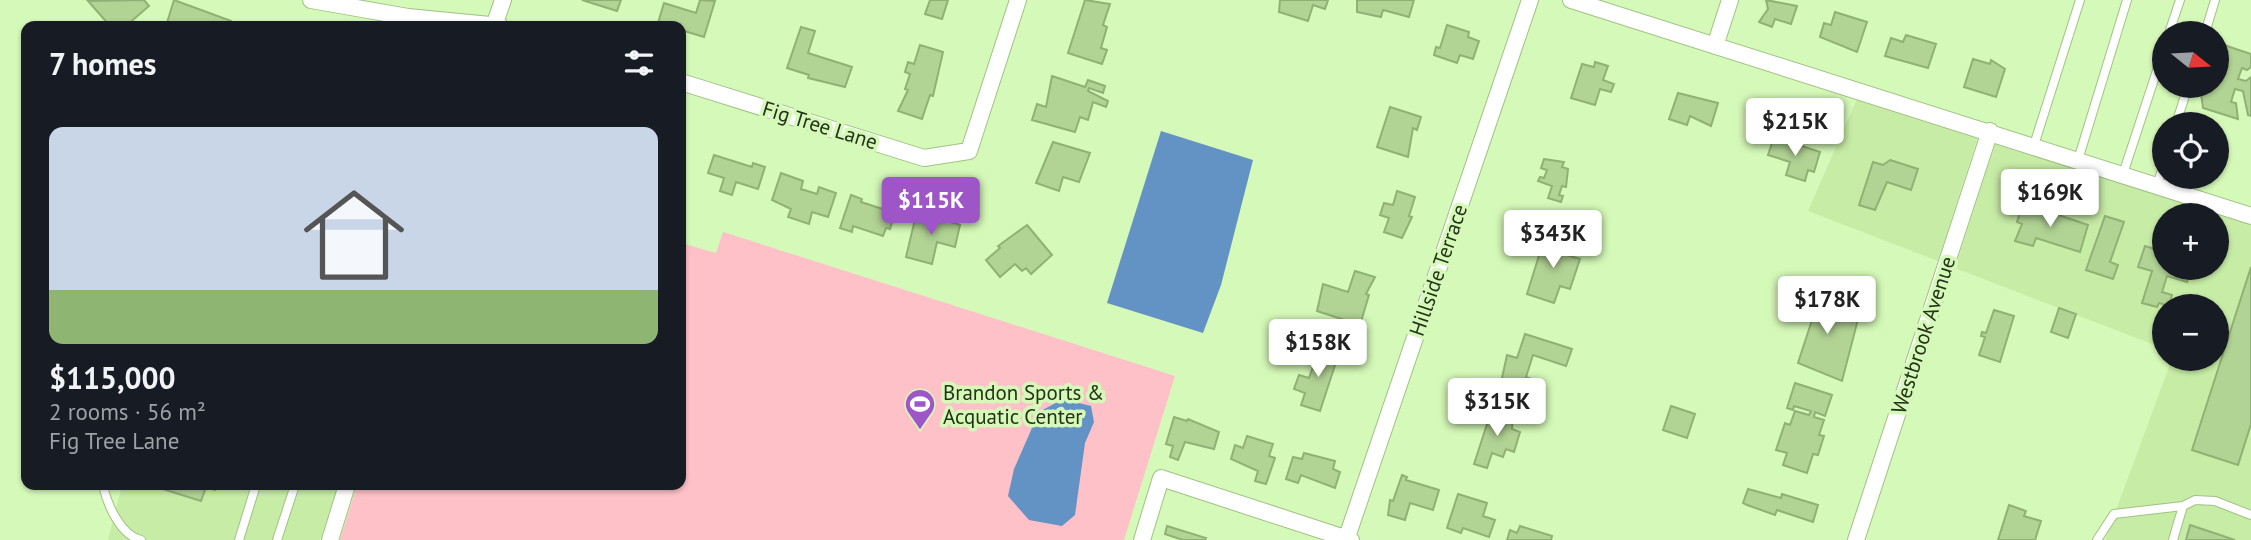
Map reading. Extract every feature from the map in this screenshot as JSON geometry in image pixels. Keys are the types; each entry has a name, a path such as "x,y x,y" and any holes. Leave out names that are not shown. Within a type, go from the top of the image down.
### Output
{"street":[{"path":"310,0 447,21"},
{"path":"497,21 503,0"},
{"name":"Fig Tree Lane","path":"686,84 924,158 969,151 1018,0"},
{"name":"Hillside Terrace","path":"1348,540 1530,0"},
{"path":"1570,0 2152,183"},
{"path":"1715,46 1730,0"},
{"name":"Westbrook Avenue","path":"1856,540 1990,131"},
{"path":"2169,189 2251,216"},
{"path":"1142,540 1161,478 1348,540"},
{"path":"330,540 345,490"}],"lane":[{"path":"2034,145 2080,0"},
{"path":"2078,160 2127,0"},
{"path":"2173,21 2180,0"},
{"path":"2209,21 2215,0"},
{"path":"2123,174 2152,86"},
{"path":"105,490 117,520 141,540"},
{"path":"239,540 254,490"},
{"path":"277,540 293,490"},
{"path":"2097,540 2115,514 2183,506 2195,500 2215,501 2251,515"},
{"path":"2173,540 2183,506"}],"shaded area":[{"path":"1857,99 1978,136 1938,261 1808,211"},
{"path":"1996,142 2183,203 2152,203 2152,280 2229,280 2229,218 2251,225 2251,540 2105,540 2168,371 2229,371 2229,294 2152,294 2152,344 1955,268"},
{"name":"Brandon Sports & Acquatic Center","path":"723,232 1175,376 1124,540 340,540 355,490 686,490 686,244 716,253"},
{"path":"121,490 336,490 320,540 108,540"}],"water":[{"path":"1161,131 1253,160 1221,285 1203,333 1107,303"},
{"path":"1063,399 1091,406 1094,422 1085,443 1075,515 1062,526 1029,520 1008,496 1014,469 1039,412"}],"building":[{"path":"144,0 149,6 132,21 106,21 88,1"},
{"path":"174,0 231,21 168,21"},
{"path":"582,0 621,0 617,11"},
{"path":"700,0 715,1 704,37 686,32 686,21 659,21 664,3 696,13"},
{"path":"930,0 948,0 942,19 925,14"},
{"path":"1085,0 1110,4 1103,25 1107,27 1101,48 1107,50 1102,64 1068,53"},
{"path":"1280,0 1328,0 1325,9 1313,5 1308,21 1279,12"},
{"path":"1357,0 1414,0 1409,17 1383,10 1381,17 1357,12"},
{"path":"1766,0 1797,6 1791,24 1775,19 1772,27 1759,22 1768,9"},
{"path":"1835,12 1867,22 1857,52 1820,37 1824,23 1831,25"},
{"path":"1447,25 1469,32 1468,37 1479,41 1473,59 1460,55 1457,63 1434,55 1436,47 1440,48"},
{"path":"801,27 815,31 808,53 852,67 845,87 808,78 809,75 787,68"},
{"path":"1906,35 1936,44 1928,68 1885,56 1891,38 1903,42"},
{"path":"920,45 943,52 933,96 930,95 922,119 898,111 908,90 905,89 910,74 905,72 908,62 914,64"},
{"path":"2230,47 2251,54 2251,67 2247,70 2242,68 2238,79 2246,81 2251,77 2251,116 2248,115 2243,91 2235,89 2231,102 2236,103 2238,119 2229,116 2229,112 2203,108 2202,98 2230,98"},
{"path":"1973,59 1990,64 1991,60 2005,69 1996,97 1964,87"},
{"path":"1595,62 1608,66 1603,80 1614,84 1611,92 1600,89 1595,105 1571,98 1582,64 1594,67"},
{"path":"1052,76 1085,87 1088,80 1105,86 1103,93 1089,88 1088,91 1108,101 1106,107 1093,102 1088,120 1080,117 1075,132 1032,120 1037,104 1046,107"},
{"path":"1678,93 1718,103 1711,126 1690,116 1687,125 1669,119"},
{"path":"1390,107 1421,117 1417,130 1413,128 1408,157 1377,147"},
{"path":"1774,137 1820,152 1814,172 1808,170 1805,181 1786,175 1790,162 1768,155"},
{"path":"1053,142 1090,153 1079,182 1063,177 1059,191 1036,183"},
{"path":"714,155 752,167 753,163 765,167 758,189 736,182 732,195 720,191 724,178 708,173"},
{"path":"1544,159 1564,162 1562,167 1568,169 1566,187 1562,186 1559,195 1563,196 1561,202 1548,198 1552,186 1538,181 1540,177 1544,178 1547,170 1541,168"},
{"path":"1890,160 1918,169 1911,190 1887,182 1875,210 1859,205 1873,162 1883,165"},
{"path":"781,173 803,181 801,189 817,194 819,187 836,193 828,217 812,212 809,224 788,217 791,209 772,200"},
{"path":"1397,191 1415,197 1409,216 1412,217 1402,238 1384,232 1389,218 1380,215 1384,203 1393,205"},
{"path":"851,195 862,199 861,202 895,213 890,229 886,228 883,236 853,226 852,232 840,228"},
{"path":"2023,203 2088,225 2080,252 2036,238 2033,246 2015,241 2022,224 2017,222"},
{"path":"916,215 930,218 930,215 960,225 955,247 937,242 932,264 906,257"},
{"path":"2105,216 2124,222 2110,262 2118,265 2113,279 2086,270"},
{"path":"1027,225 1052,255 1031,274 1026,268 1022,271 1015,264 1000,277 986,260 1000,248 998,246"},
{"path":"1546,233 1568,241 1563,254 1580,259 1570,289 1560,286 1554,303 1527,294"},
{"path":"2145,246 2152,248 2152,271 2138,267"},
{"path":"2251,267 2251,424 2238,465 2192,450 2217,371 2229,371 2229,335"},
{"path":"1355,271 1375,277 1366,294 1369,295 1360,325 1317,311 1323,284 1348,292"},
{"path":"2152,271 2152,280 2166,280 2162,292 2169,294 2152,294 2152,306 2142,303"},
{"path":"1793,294 1818,302 1814,313 1819,315 1823,304 1850,312 1853,301 1862,304 1842,381 1798,363 1813,317 1788,309"},
{"path":"2059,308 2076,314 2068,338 2051,332"},
{"path":"1994,310 2014,316 2000,362 1979,355 1985,337 1981,336 1982,332 1986,333"},
{"path":"1525,334 1572,349 1566,366 1533,355 1526,377 1532,379 1528,390 1523,388 1521,394 1500,387 1507,355 1517,358"},
{"path":"1320,347 1339,353 1320,411 1301,405 1305,393 1294,389 1299,375 1309,378"},
{"path":"1795,383 1832,395 1825,416 1815,412 1814,417 1824,420 1819,435 1824,436 1818,455 1813,454 1807,473 1783,465 1787,453 1776,450 1785,423 1790,425 1795,411 1809,415 1811,411 1794,406 1793,410 1787,408"},
{"path":"1671,406 1695,414 1687,438 1663,430"},
{"path":"1492,409 1513,415 1512,429 1520,432 1514,452 1506,449 1503,457 1492,453 1487,468 1474,464"},
{"path":"1174,417 1187,421 1188,419 1219,432 1214,449 1185,442 1178,460 1170,457 1173,446 1166,444"},
{"path":"1247,436 1273,444 1269,456 1275,458 1266,484 1255,481 1258,471 1231,459 1235,445 1243,448"},
{"path":"1304,453 1335,461 1333,469 1340,472 1335,488 1301,475 1298,483 1286,479 1293,457 1302,459"},
{"path":"1402,475 1407,477 1406,480 1439,490 1433,510 1410,503 1405,520 1388,515 1390,500 1393,501"},
{"path":"1748,489 1781,498 1782,494 1818,505 1813,522 1777,510 1775,515 1743,503"},
{"path":"166,490 205,490 201,501"},
{"path":"1458,494 1487,503 1483,516 1495,520 1489,537 1463,528 1461,533 1447,528"},
{"path":"2009,505 2026,511 2024,516 2041,521 2035,540 1998,540"},
{"path":"2190,525 2235,540 2186,540"},
{"path":"1167,526 1206,538 1183,540 1165,534"},
{"path":"1520,526 1552,536 1551,540 1507,540 1510,530 1517,533"}],"place":[{"name":"Brandon Sports & Acquatic Center","path":"920,431"}]}
